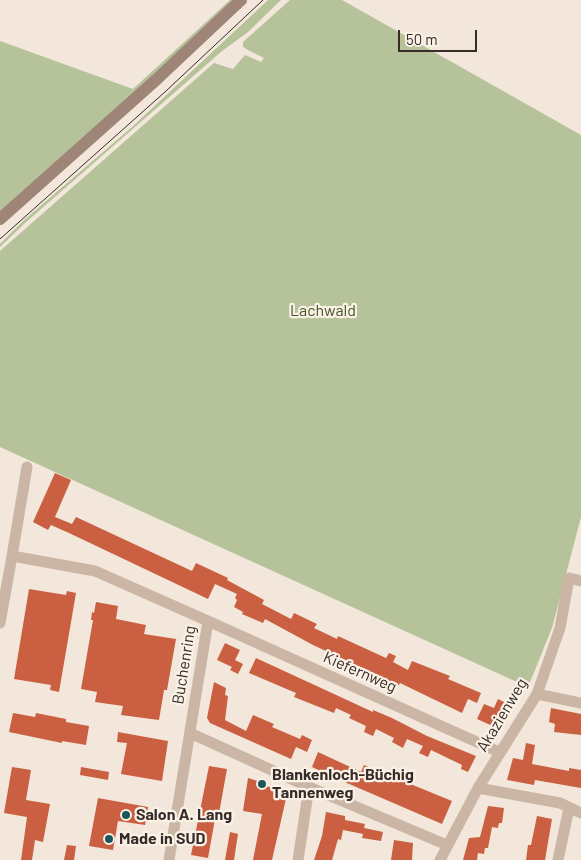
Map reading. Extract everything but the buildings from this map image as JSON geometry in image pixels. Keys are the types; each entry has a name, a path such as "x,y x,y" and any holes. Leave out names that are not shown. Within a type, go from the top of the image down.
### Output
{"street":[{"path":"0,219 242,0"},
{"path":"0,623 27,467"},
{"name":"Buchenring","path":"12,556 95,571 208,621 169,860"},
{"name":"Akazienweg","path":"440,860 447,844 499,752 537,694 575,580"},
{"name":"Kiefernweg","path":"208,621 499,752"},
{"path":"537,694 581,702"},
{"path":"190,734 309,787 447,844"},
{"path":"298,860 309,787"},
{"path":"478,788 560,804 581,813"},
{"path":"558,860 569,808"}],"green space":[{"path":"230,0 237,0 0,212 0,41 133,89"},
{"path":"268,0 281,0 248,32 222,51 0,247 0,244 23,221 132,127"},
{"name":"Lachwald","path":"290,0 342,0 581,135 581,517 552,628 528,687 0,447 0,251 214,63 233,69 245,55 261,62 264,58 243,47 243,42"}],"tram line":[{"path":"0,239 166,91 263,0"}],"place":[{"name":"Blankenloch-Büchig Tannenweg","path":"262,784"},
{"name":"Salon A. Lang","path":"126,815"},
{"name":"Made in SUD","path":"109,839"}]}
